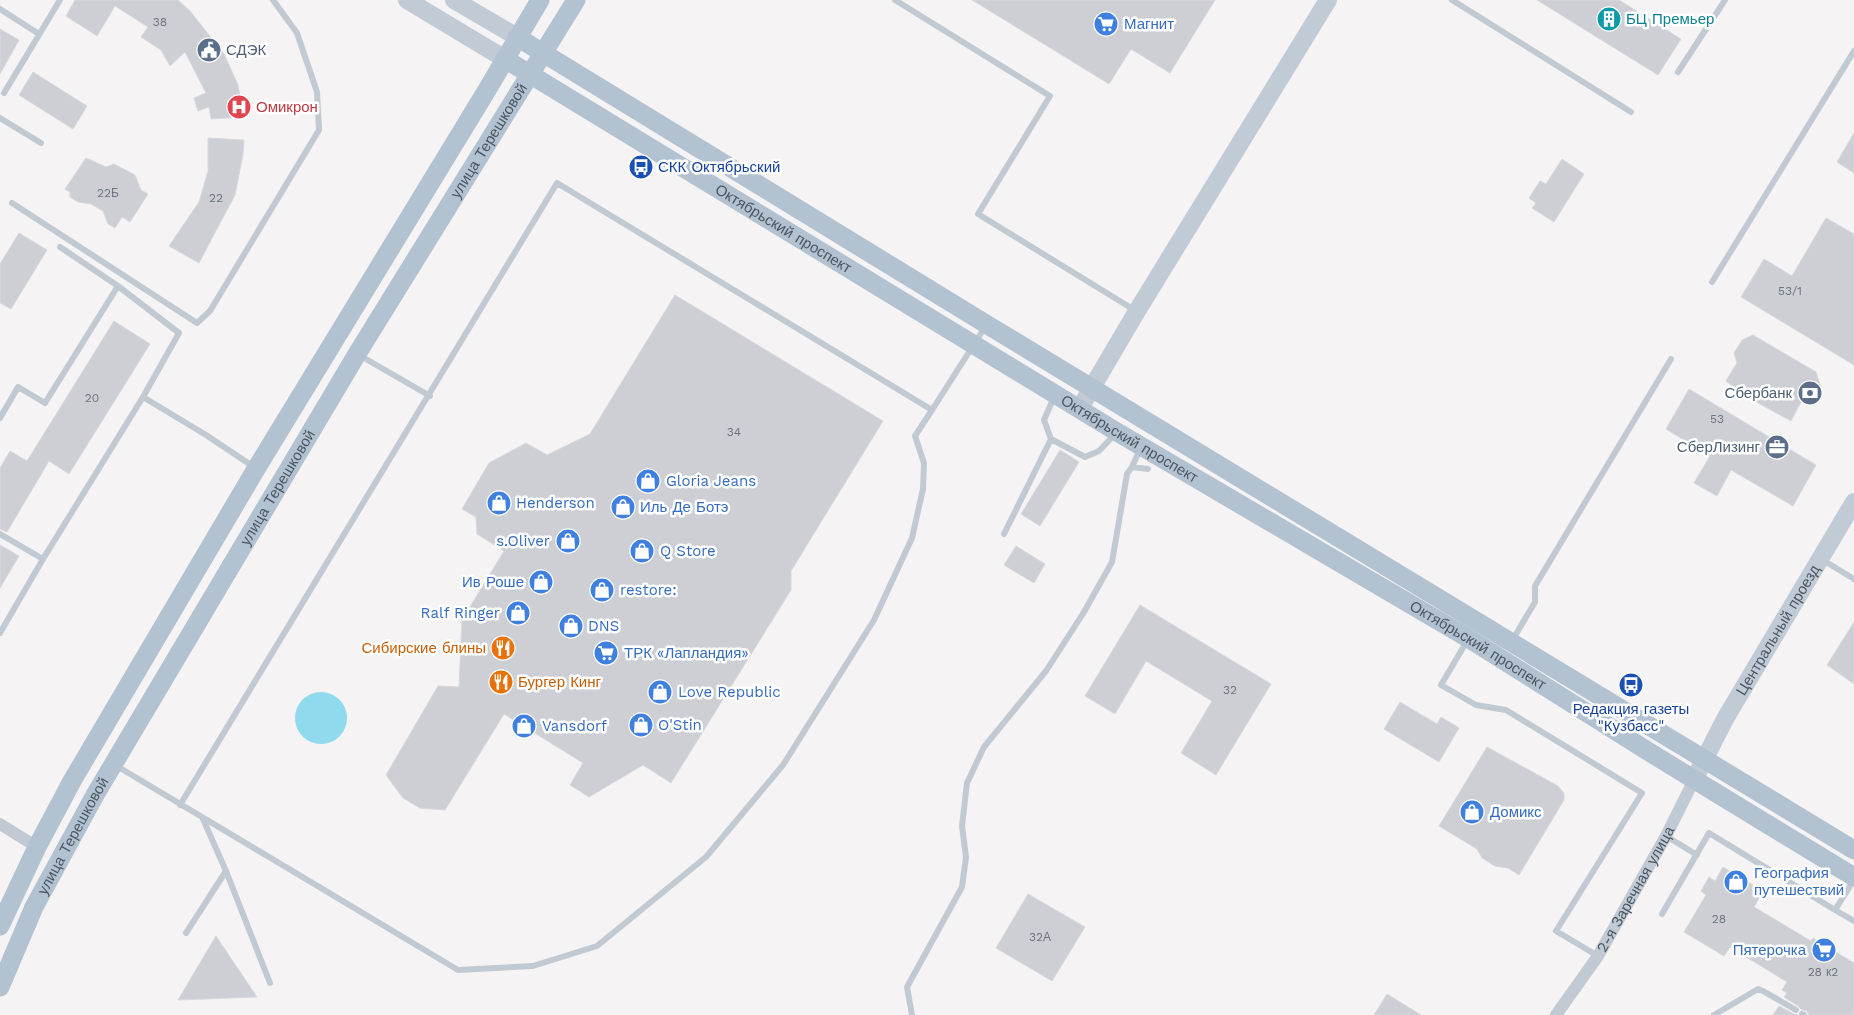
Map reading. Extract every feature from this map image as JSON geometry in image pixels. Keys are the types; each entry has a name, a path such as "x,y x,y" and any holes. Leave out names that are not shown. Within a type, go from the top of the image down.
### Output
{"main road":[{"name":"улица Терешковой","path":"0,926 37,847 72,781 256,469 540,0"},
{"name":"улица Терешковой","path":"0,986 34,907 113,764 357,354 576,0"},
{"name":"Октябрьский проспект","path":"518,37 986,324 1854,850"},
{"name":"Октябрьский проспект","path":"506,59 1056,393 1117,432 1468,638 1854,878"}],"street":[{"name":"Октябрьский проспект","path":"406,0 506,59"},
{"name":"Октябрьский проспект","path":"454,0 518,37"},
{"path":"1080,408 1137,311 1328,0"},
{"name":"Центральный проезд","path":"1705,758 1725,719 1854,502"},
{"name":"2-я Заречная улица","path":"1556,1015 1598,956 1666,836 1705,758"},
{"path":"0,824 37,847"}],"lane":[{"path":"1,94 60,0"},
{"path":"12,202 197,323 210,311 319,130 317,92 297,33 273,0"},
{"path":"894,0 1050,96 978,214 1137,311"},
{"path":"1452,0 1631,112"},
{"path":"1678,72 1725,0"},
{"path":"0,10 39,34"},
{"path":"1712,282 1854,51"},
{"path":"0,118 41,143"},
{"path":"180,805 430,396 557,183 932,410"},
{"path":"0,633 43,559 143,397 179,333 118,286 60,247"},
{"path":"0,418 18,387 45,403 118,286"},
{"path":"113,764 458,970 533,966 597,946 706,857 783,765 869,628 912,538 923,489 924,463 915,436 986,324"},
{"path":"357,354 430,396"},
{"path":"1511,642 1535,602 1535,586 1671,358"},
{"path":"1056,393 1044,420 1051,438 1085,457 1099,451 1117,432"},
{"path":"143,397 206,435 256,469"},
{"path":"1004,534 1051,438"},
{"path":"912,1015 908,987 962,887 966,857 962,826 967,783 984,747 1046,671 1084,612 1112,562 1127,474 1141,446"},
{"path":"1132,467 1148,469"},
{"path":"0,534 43,559"},
{"path":"1819,558 1854,579"},
{"path":"1468,638 1441,685 1476,705 1506,710 1642,793 1556,931 1598,956"},
{"path":"203,819 226,871 270,983"},
{"path":"1662,914 1710,833 1854,921"},
{"path":"1666,836 1697,855"},
{"path":"186,933 226,871"},
{"path":"1835,910 1854,878"},
{"path":"1714,1015 1758,989 1801,1013"}],"water":[{"path":"321,692 331,694 339,700 345,708 347,718 345,728 339,736 331,742 321,744 311,742 303,736 297,728 295,718 297,708 303,700 311,694"}],"building":[{"path":"75,0 178,0 190,11 224,54 238,85 243,117 211,119 209,107 198,111 194,98 206,93 185,52 170,66 161,50 141,37 148,27 115,6 97,36 66,16"},
{"name":"Магнит","path":"972,0 1215,0 1170,73 1131,49 1109,84"},
{"name":"БЦ Премьер","path":"1537,0 1619,0 1681,39 1658,75"},
{"path":"0,29 19,40 0,74"},
{"path":"33,72 87,106 73,129 19,95"},
{"path":"1854,133 1854,173 1837,162"},
{"path":"208,138 244,140 243,154 235,195 199,263 169,246 199,202 208,171"},
{"path":"86,158 106,167 114,164 135,175 141,190 148,194 130,222 122,217 115,228 108,224 103,211 91,204 78,202 70,197 70,192 65,189"},
{"path":"1562,159 1584,174 1554,222 1532,208 1536,203 1529,198 1540,181 1546,184"},
{"path":"1826,218 1854,234 1854,365 1741,297 1764,259 1792,276"},
{"path":"19,233 47,250 11,309 0,303 0,264"},
{"name":"ТРК «Лапландия»","path":"675,295 883,421 791,571 791,590 671,783 643,765 589,797 570,785 583,763 504,714 445,810 420,808 403,798 386,775 438,686 459,687 462,620 504,551 477,534 476,517 462,509 489,463 526,443 547,455 590,434"},
{"path":"114,321 150,344 69,474 49,461 7,532 0,529 0,468 10,451 27,461"},
{"path":"1753,335 1816,372 1820,385 1812,398 1802,400 1791,421 1747,397 1726,381 1737,363 1734,353 1742,340"},
{"path":"1689,389 1816,465 1793,506 1731,470 1717,496 1694,483 1710,456 1666,429"},
{"path":"1060,450 1079,462 1040,526 1021,514"},
{"path":"0,545 19,556 0,588"},
{"path":"1016,546 1045,564 1034,583 1004,565"},
{"path":"1140,605 1271,684 1216,775 1181,753 1212,701 1146,661 1115,714 1085,696"},
{"path":"1854,622 1854,684 1827,665"},
{"path":"1400,702 1437,724 1441,717 1459,728 1439,762 1384,729"},
{"path":"1487,747 1558,786 1564,793 1564,800 1519,875 1508,868 1495,866 1482,858 1477,849 1439,826"},
{"path":"1723,867 1763,891 1754,907 1811,941 1813,938 1854,963 1854,1015 1809,1015 1807,1011 1784,997 1787,993 1782,990 1787,982 1730,947 1724,956 1684,932 1706,895 1701,891 1709,877 1715,881"},
{"path":"1028,894 1085,927 1052,981 996,948"},
{"path":"216,936 257,997 178,1000"},
{"path":"1387,994 1421,1015 1374,1015"},
{"path":"1779,1006 1794,1014 1797,1015 1773,1015"}],"place":[{"name":"БЦ Премьер","path":"1609,19"},
{"name":"Магнит","path":"1106,24"},
{"name":"СДЭК","path":"209,50"},
{"name":"Омикрон","path":"239,107"},
{"name":"СКК Октябрьский","path":"641,167"},
{"name":"Сбербанк","path":"1810,393"},
{"name":"СберЛизинг","path":"1777,447"},
{"name":"Gloria Jeans","path":"648,481"},
{"name":"Henderson","path":"499,503"},
{"name":"Иль Де Ботэ","path":"623,507"},
{"name":"s.Oliver","path":"568,541"},
{"name":"Q Store","path":"642,551"},
{"name":"Ив Роше","path":"541,582"},
{"name":"restore:","path":"602,590"},
{"name":"Ralf Ringer","path":"518,613"},
{"name":"DNS","path":"571,626"},
{"name":"Сибирские блины","path":"503,648"},
{"name":"ТРК «Лапландия»","path":"606,653"},
{"name":"Бургер Кинг","path":"501,682"},
{"name":"Редакция газеты \"Кузбасс\"","path":"1631,685"},
{"name":"Love Republic","path":"660,692"},
{"name":"O'Stin","path":"641,725"},
{"name":"Vansdorf","path":"524,726"},
{"name":"Домикс","path":"1472,812"},
{"name":"География путешествий","path":"1736,882"},
{"name":"Пятерочка","path":"1824,950"}]}
